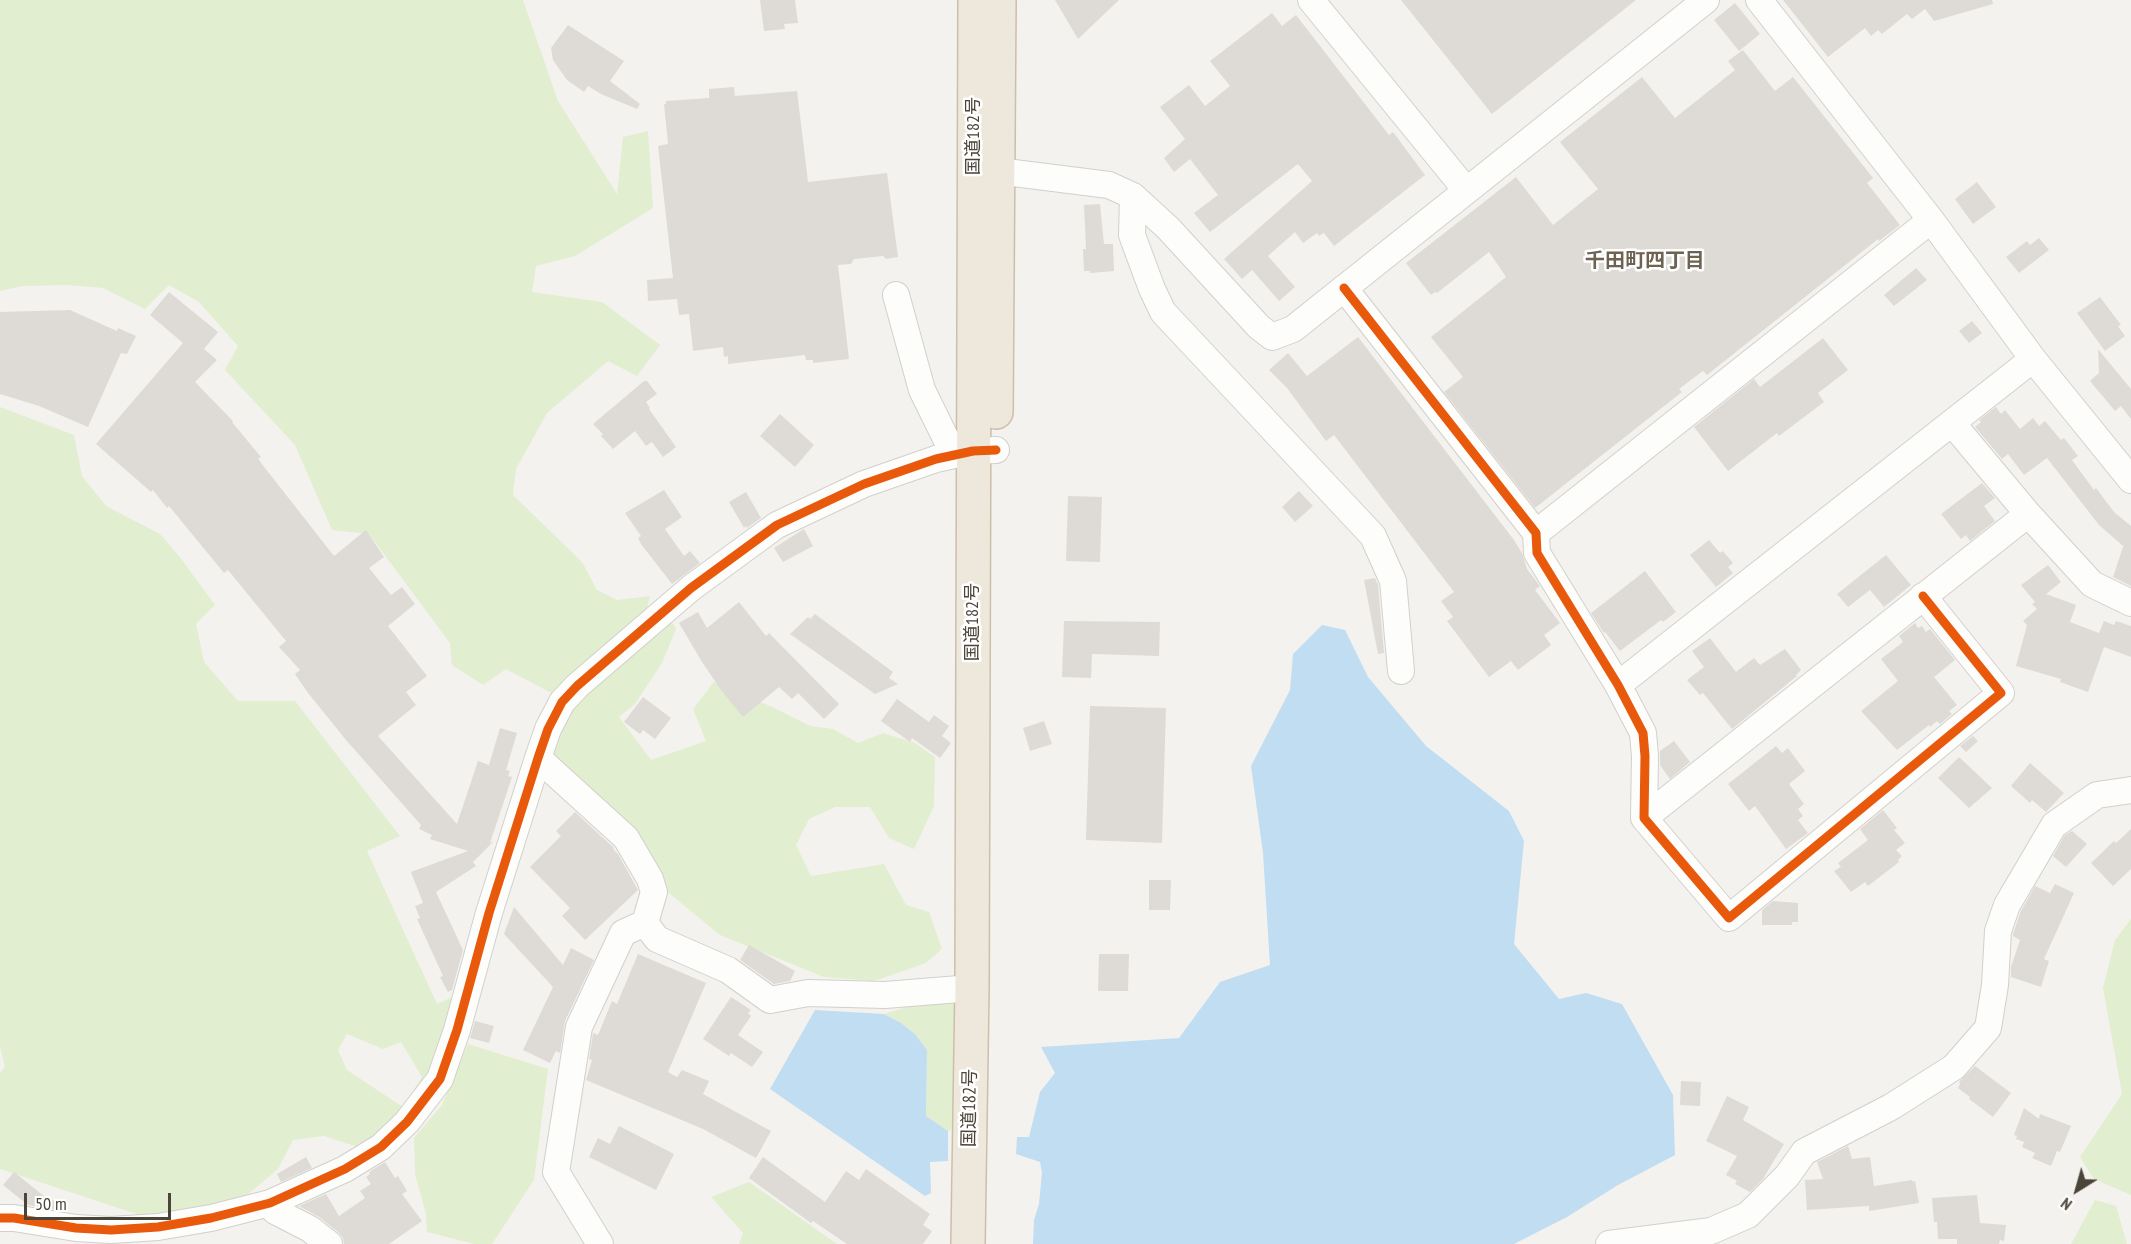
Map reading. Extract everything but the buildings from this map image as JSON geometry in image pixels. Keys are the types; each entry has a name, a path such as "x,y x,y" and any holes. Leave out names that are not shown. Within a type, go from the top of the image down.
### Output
{"highway":[{"name":"国道182号","path":"975,0 986,170"},
{"name":"国道182号","path":"968,1244 975,452 986,170 999,0"},
{"name":"国道182号","path":"975,452 989,1244"}],"street":[{"path":"1311,0 1466,190"},
{"path":"986,170 1109,185 1133,196 1167,228 1259,327 1272,337 1293,329 1706,0"},
{"path":"1759,0 1931,220 2034,359 2131,480"},
{"path":"1133,196 1132,235 1163,312 1373,536 1393,581 1401,671"},
{"path":"1536,533 1931,220"},
{"path":"1344,288 1536,533 1537,553 1618,685 1643,733 1644,818 1729,918 2001,693 1923,597"},
{"path":"896,295 922,390 975,452"},
{"path":"1618,685 2034,359"},
{"path":"1952,423 2028,514 2092,584 2131,603"},
{"path":"0,1218 111,1230 158,1227 211,1218 270,1203 345,1169 381,1147 407,1122 440,1079 457,1030 489,913 538,758 561,702 690,588 777,525 864,484 936,459 975,452"},
{"path":"1644,818 2028,514"},
{"path":"538,758 626,838 650,879 654,892 645,923 623,933 579,1027 556,1172 600,1244"},
{"path":"1609,1244 1711,1231 1748,1215 1787,1176 1804,1152 1891,1107 1954,1067 1988,1028 1995,985 1998,932 2007,905 2054,825 2097,795 2131,790"},
{"path":"645,923 657,939 728,970 770,1000 808,993 885,995 972,988"},
{"path":"270,1203 275,1211 310,1229 329,1244"}],"green space":[{"path":"0,0 523,0 558,101 617,194 623,137 648,131 653,208 575,256 536,266 532,292 602,302 660,345 637,376 608,361 547,413 516,469 513,495 582,562 597,590 617,600 650,596 645,618 559,697 506,669 483,685 452,665 450,643 369,534 332,530 295,445 225,370 238,346 199,302 169,285 145,309 103,288 67,285 23,286 0,291"},
{"path":"0,407 74,435 82,476 106,506 160,534 179,556 215,605 196,624 204,662 238,701 295,701 400,836 367,851 437,1004 461,993 428,1088 415,1104 408,1099 422,1077 401,1042 383,1049 347,1034 338,1050 347,1070 406,1109 395,1130 358,1147 324,1136 293,1140 278,1169 234,1206 161,1222 0,1169 0,1073 5,1067 0,1047"},
{"path":"668,615 676,629 662,663 635,704 619,717 651,760 706,741 693,709 714,682 810,726 833,729 858,743 883,733 915,743 935,757 934,806 914,849 889,838 870,807 835,807 809,819 796,845 811,876 884,864 906,905 929,912 942,949 926,963 874,981 824,977 720,935 664,889 551,753 571,707"},
{"path":"2131,919 2131,1195 2094,1179 2080,1157 2122,1094 2103,988 2115,940"},
{"path":"935,998 958,1006 959,1045 953,1057 955,1110 951,1130 948,1131 926,1116 927,1050 915,1034 884,1014"},
{"path":"468,1044 548,1069 534,1180 492,1244 474,1244 427,1232 426,1214 415,1174 414,1138 442,1105"},
{"path":"749,1182 837,1244 739,1244 743,1233 711,1197"},
{"path":"2095,1200 2116,1206 2127,1244 2071,1244"}],"water":[{"path":"1322,625 1345,630 1368,677 1426,746 1509,811 1524,841 1514,944 1559,999 1586,993 1622,1004 1673,1095 1675,1155 1618,1185 1567,1217 1514,1244 1033,1244 1034,1220 1039,1204 1042,1173 1040,1162 1016,1154 1017,1137 1029,1137 1040,1092 1055,1073 1041,1047 1179,1038 1220,982 1270,965 1263,853 1251,766 1290,690 1293,654"},
{"path":"815,1010 884,1014 915,1034 927,1050 926,1116 948,1131 948,1161 930,1162 931,1193 925,1196 770,1089"}],"cycle path":[{"path":"1344,288 1536,533 1537,553 1618,685 1643,733 1644,818 1729,918 2001,693 1923,596"},
{"path":"0,1218 111,1230 158,1227 211,1218 270,1203 345,1169 381,1147 407,1122 440,1079 457,1030 489,913 538,758 548,729 562,702 577,686 691,588 777,525 864,484 936,459 973,451 996,450"}],"district":[{"name":"千田町四丁目","path":"1645,261"}]}
